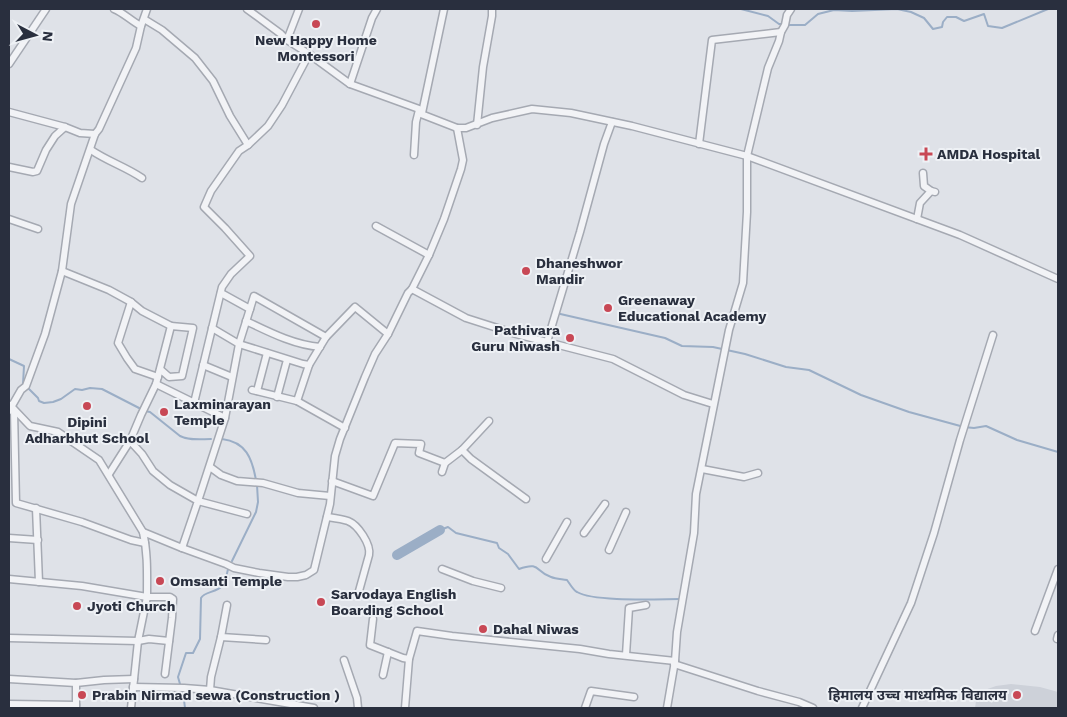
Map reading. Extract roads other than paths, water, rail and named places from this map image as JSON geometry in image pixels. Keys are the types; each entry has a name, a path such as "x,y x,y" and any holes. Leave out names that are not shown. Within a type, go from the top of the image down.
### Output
{"street":[{"path":"9,64 46,9"},
{"path":"114,9 141,26"},
{"path":"145,543 131,540 82,522 12,502 11,408 21,390 26,386 45,334 62,271 71,204 96,134 136,48 147,9"},
{"path":"247,9 287,40 350,84 420,111 457,128 466,128 492,118 532,109 570,113 612,122 747,156 960,235 1058,280"},
{"path":"287,40 299,9"},
{"path":"350,84 372,18 377,9"},
{"path":"414,155 416,122 444,9"},
{"path":"477,124 492,9"},
{"path":"667,708 677,632 694,533 696,494 729,330 744,282 747,156 768,68 787,15 791,9"},
{"path":"144,19 162,30 195,58 213,81 230,116 248,145"},
{"path":"699,144 712,40 781,32"},
{"path":"194,403 222,287 231,274 250,256 204,207 212,190 239,151 268,126 282,105 309,54"},
{"path":"9,112 80,133 96,134"},
{"path":"547,342 612,122"},
{"path":"9,167 33,172 37,171 46,150 55,136 65,127"},
{"path":"143,532 234,568 259,574 288,577 306,576 314,570 330,504 335,456 345,428 375,354 412,289 444,219 463,160 457,128"},
{"path":"91,150 142,178"},
{"path":"917,219 920,203 933,192 924,186 923,173"},
{"path":"9,219 38,228"},
{"path":"376,226 429,254"},
{"path":"62,271 109,290 131,302 142,311 171,326 193,328 182,376 169,377 160,369"},
{"path":"412,289 466,318 613,359 684,395 714,404"},
{"path":"221,293 250,309"},
{"path":"182,548 225,418 239,344 254,296 326,337"},
{"path":"131,302 118,343 126,358 135,369 158,377"},
{"path":"298,401 309,364 326,337 355,307 388,334"},
{"path":"246,321 309,346 320,347"},
{"path":"109,474 130,441 156,384 171,326"},
{"path":"212,328 239,344 287,360 309,364"},
{"path":"862,708 911,603 934,533 992,335"},
{"path":"267,353 254,391 298,401 345,428"},
{"path":"277,397 287,360"},
{"path":"203,365 232,377"},
{"path":"156,384 225,418"},
{"path":"11,408 30,426 58,432 99,460 143,532 148,570 147,597 138,641 131,708"},
{"path":"442,472 445,463 462,450 489,421"},
{"path":"130,441 142,454 153,471 170,485 198,501 247,514"},
{"path":"332,481 373,496 395,443 421,444 419,453 445,463"},
{"path":"462,450 471,459 526,498"},
{"path":"210,467 221,475 237,480 254,481 298,493 330,496"},
{"path":"702,469 744,477 758,473"},
{"path":"584,533 605,504"},
{"path":"36,508 39,582"},
{"path":"609,550 626,512"},
{"path":"327,517 349,521 360,531 368,543 370,554 359,591"},
{"path":"546,559 567,522"},
{"path":"9,538 38,540"},
{"path":"442,569 473,581 501,588"},
{"path":"1035,631 1058,569"},
{"path":"9,579 82,586 147,597 170,597 173,599 172,618 165,674"},
{"path":"210,690 211,677 227,605"},
{"path":"626,656 629,608 646,605"},
{"path":"373,619 370,645 409,658"},
{"path":"405,708 409,658 417,631 580,649 674,663 814,708"},
{"path":"221,637 266,640"},
{"path":"9,638 138,641 149,639 169,641"},
{"path":"383,676 388,652"},
{"path":"344,660 357,698 358,708"},
{"path":"9,679 76,683 104,680 210,690 314,708"},
{"path":"9,704 76,706 76,683"},
{"path":"585,708 591,692 634,697"}],"waterway":[{"path":"741,9 768,16 782,24"},
{"path":"787,25 805,25 818,14 834,10 897,9 911,12 924,18 933,29 942,27 947,17 956,17 964,21 984,14 988,26 1002,28 1048,9"},
{"path":"556,313 665,338 682,346 713,347 745,354 786,367 809,370 861,395 909,412 964,427 986,426 1017,440 1058,452"},
{"path":"9,359 24,366 23,384"},
{"path":"28,388 39,401 44,403 61,399 75,389 102,389 141,409"},
{"path":"145,411 150,412 184,438 211,439"},
{"path":"222,439 237,444 247,452 256,480"},
{"path":"232,561 256,512 258,502 257,485"},
{"path":"440,530 448,527 456,533 497,543 499,548 508,554 519,569 535,567 546,575 567,580 576,591 585,595 627,599 680,599"},
{"path":"397,555 440,530"},
{"path":"180,684 178,677 186,653 193,653 200,639 201,598 222,586 229,567"},
{"path":"183,692 185,708"}],"place":[{"name":"New Happy Home Montessori","path":"316,24"},
{"name":"AMDA Hospital","path":"926,154"},
{"name":"Dhaneshwor Mandir","path":"526,271"},
{"name":"Greenaway Educational Academy","path":"608,308"},
{"name":"Pathivara Guru Niwash","path":"570,338"},
{"name":"Dipini Adharbhut School","path":"87,406"},
{"name":"Laxminarayan Temple","path":"164,412"},
{"name":"Omsanti Temple","path":"160,581"},
{"name":"Sarvodaya English Boarding School","path":"321,602"},
{"name":"Jyoti Church","path":"77,606"},
{"name":"Dahal Niwas","path":"483,629"},
{"name":"Prabin Nirmad sewa (Construction )","path":"82,695"},
{"name":"हिमालय उच्च माध्यमिक विद्यालय","path":"1017,695"}]}
